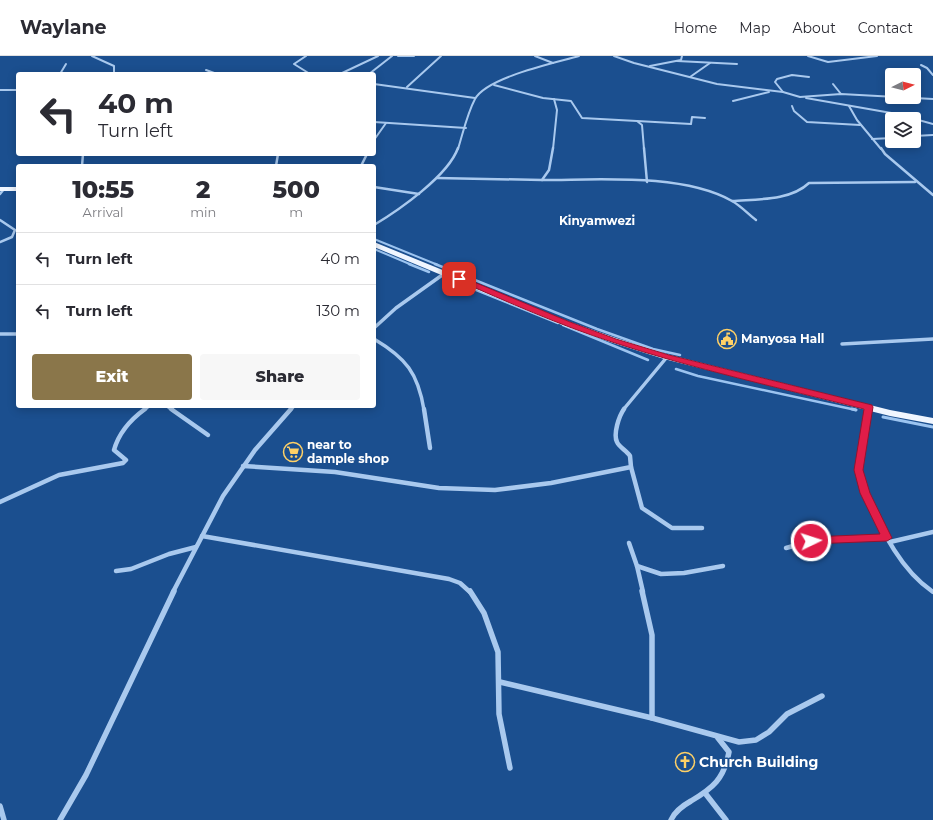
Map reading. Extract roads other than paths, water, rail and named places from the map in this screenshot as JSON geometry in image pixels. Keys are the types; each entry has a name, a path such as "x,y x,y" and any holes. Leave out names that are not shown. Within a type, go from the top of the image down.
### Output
{"main road":[{"path":"1,191 16,189"},
{"path":"376,245 567,324 666,357 869,407 933,421"}],"street":[{"path":"92,56 114,66 114,72"},
{"path":"306,56 294,64 307,72"},
{"path":"344,72 378,56"},
{"path":"372,72 392,56"},
{"path":"398,56 414,56"},
{"path":"407,87 441,56"},
{"path":"535,56 555,63"},
{"path":"376,224 398,210 419,194 447,168 456,154 475,98 494,85 516,74 579,56"},
{"path":"614,56 648,67 717,84 771,92 783,92 849,106 897,114 933,124"},
{"path":"677,61 681,60 682,56"},
{"path":"808,56 828,62 877,56"},
{"path":"648,67 677,61 737,64"},
{"path":"690,77 710,63"},
{"path":"61,72 66,64"},
{"path":"921,64 933,75"},
{"path":"206,70 212,72"},
{"path":"783,92 775,82 777,79 792,75 809,77"},
{"path":"376,84 407,87 475,98"},
{"path":"833,84 841,94"},
{"path":"494,85 554,99 571,101 582,118 691,124 692,117 705,118"},
{"path":"0,90 16,90"},
{"path":"732,101 771,92"},
{"path":"804,97 841,94 933,99"},
{"path":"542,180 545,178 551,162 553,131 557,107 554,99"},
{"path":"792,106 794,111 807,122 860,125"},
{"path":"849,106 860,125 871,139 880,146 885,154 933,195"},
{"path":"637,121 642,125 643,130 646,182"},
{"path":"376,122 466,128"},
{"path":"376,137 386,123"},
{"path":"921,136 933,135"},
{"path":"871,139 885,138"},
{"path":"437,178 646,182 690,187 732,201 756,220"},
{"path":"732,201 791,193 806,187 809,183 916,182"},
{"path":"376,187 419,194"},
{"path":"0,220 15,230 12,237 0,242"},
{"path":"376,326 396,308 446,273"},
{"path":"0,334 16,334"},
{"path":"376,339 404,359 414,373 420,392 430,448"},
{"path":"842,344 933,339"},
{"path":"666,357 620,414 616,436 617,443 631,456 633,460 632,466 642,508 672,528 702,528"},
{"path":"869,407 858,470 865,493 887,538 919,582 933,592"},
{"path":"0,502 43,481 59,475 124,463 126,460 114,450 118,436 131,420 146,408"},
{"path":"170,408 208,435"},
{"path":"60,820 86,775 222,496 255,450 292,408"},
{"path":"243,466 334,472 439,488 495,490 551,483 632,466"},
{"path":"890,542 926,535 933,532"},
{"path":"202,536 459,582 468,588 484,610 498,655 500,682 499,713 510,768"},
{"path":"786,548 811,541 887,538"},
{"path":"629,543 636,566 652,635 652,718"},
{"path":"116,571 131,569 169,554 196,547"},
{"path":"636,566 661,574 675,574 723,566"},
{"path":"500,682 652,718 739,742 756,740 769,732 787,714 822,696"},
{"path":"671,820 672,814 677,809 705,793 720,778 728,766 729,752 718,737"},
{"path":"705,793 726,820"},
{"path":"0,806 4,820"}],"waterway":[{"path":"376,240 438,265"},
{"path":"376,250 412,265"},
{"path":"409,264 429,272"},
{"path":"435,264 597,329 653,349 680,355"},
{"path":"449,279 558,323"},
{"path":"563,325 648,360"},
{"path":"676,369 698,376 856,410 852,409"},
{"path":"883,417 933,427"}],"place":[{"name":"Manyosa Hall","path":"727,339"},
{"name":"near to dample shop","path":"293,452"},
{"name":"Church Building","path":"685,762"}],"district":[{"name":"Kinyamwezi","path":"597,221"}]}
